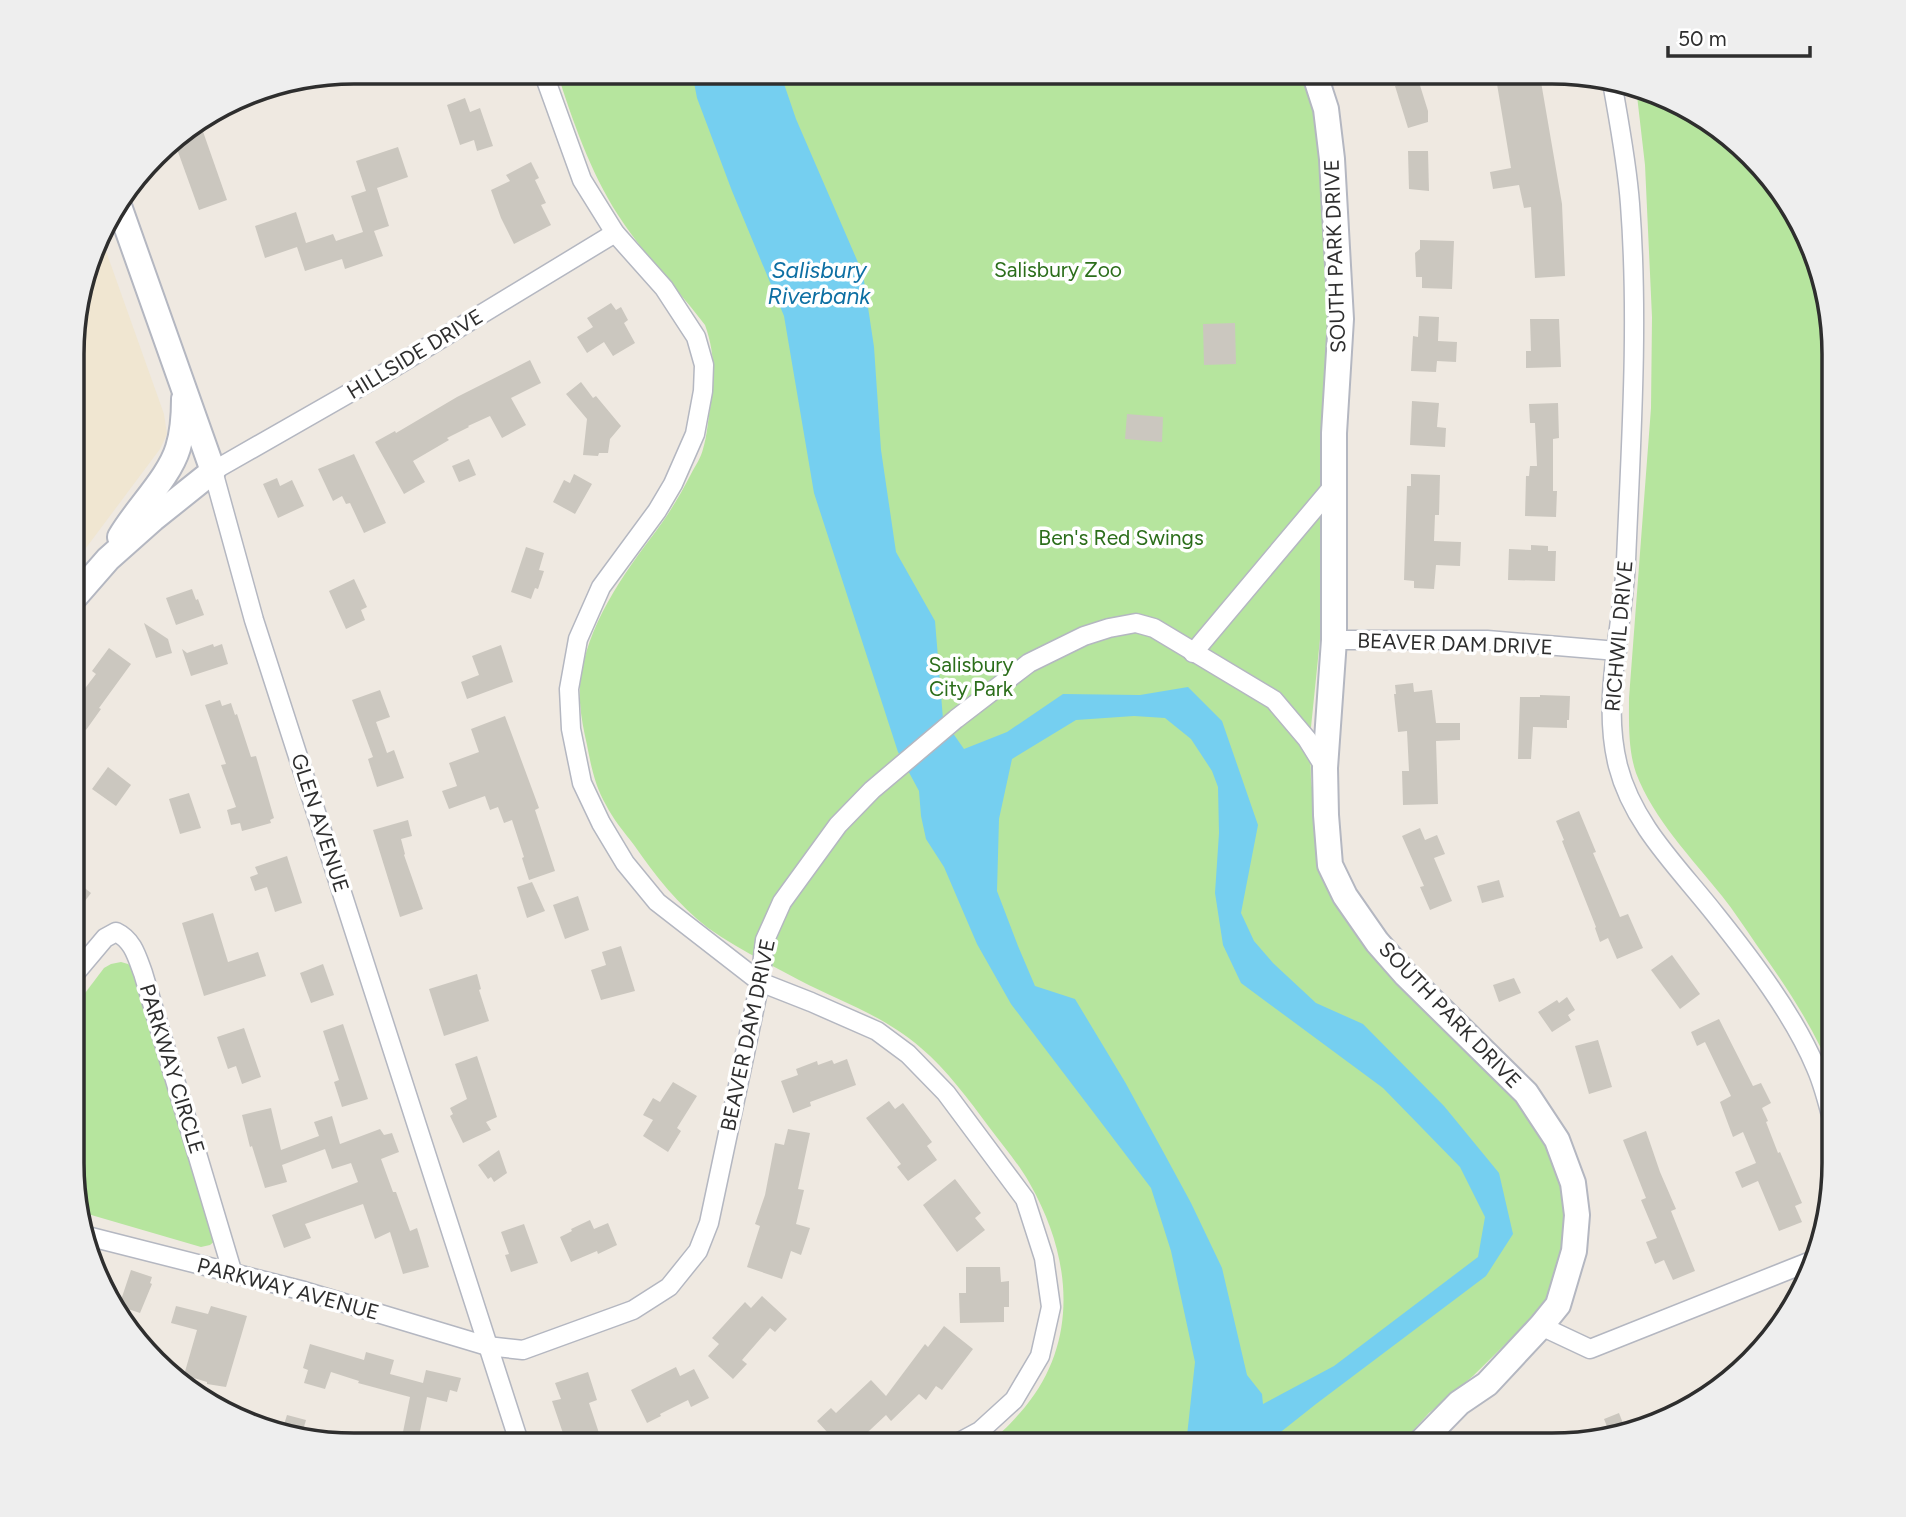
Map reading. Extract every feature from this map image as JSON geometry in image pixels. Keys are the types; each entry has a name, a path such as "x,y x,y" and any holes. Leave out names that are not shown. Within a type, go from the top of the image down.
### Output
{"street":[{"path":"547,84 582,180 615,233 664,288 696,337 704,365 703,391 695,434 673,484 601,587 578,639 569,688 572,729 582,783 625,863 657,902 760,982 877,1031 908,1054 946,1093 1025,1199 1044,1258 1051,1307 1040,1356 1014,1400 976,1433"},
{"name":"SOUTH PARK DRIVE","path":"1318,84 1326,109 1336,203 1341,318 1334,433 1334,640 1325,768 1330,865 1345,896 1377,942 1406,975 1526,1093 1557,1140 1573,1182 1577,1215 1574,1251 1558,1305 1487,1384 1459,1403 1430,1433"},
{"name":"RICHWIL DRIVE","path":"1613,91 1630,202 1633,352 1626,565 1611,707 1612,741 1628,796 1644,825 1716,915 1787,1012 1817,1069 1822,1086"},
{"name":"GLEN AVENUE","path":"122,215 213,471 254,620 516,1433"},
{"name":"HILLSIDE DRIVE","path":"213,471 388,371 615,233"},
{"path":"108,559 126,527 178,450 183,422 184,389"},
{"path":"84,587 108,559 213,471"},
{"path":"1193,653 1335,484"},
{"name":"BEAVER DAM DRIVE","path":"487,1346 523,1350 633,1310 668,1287 698,1251 709,1223 760,982 765,940 782,902 838,825 872,790 956,719 1029,663 1084,636 1109,628 1136,623 1154,628 1274,700 1307,739 1325,768"},
{"name":"BEAVER DAM DRIVE","path":"1334,640 1487,640 1617,651"},
{"name":"PARKWAY CIRCLE","path":"84,963 105,938 116,932 124,936 133,947 233,1273"},
{"name":"PARKWAY AVENUE","path":"96,1242 304,1291 487,1346"},
{"path":"1541,1326 1590,1349 1802,1264"}],"shaded area":[{"path":"106,250 164,414 167,434 160,449 84,551 86,319 93,284"}],"green space":[{"name":"Salisbury City Park","path":"561,84 1311,84 1316,108 1330,250 1320,639 1310,737 1311,780 1322,865 1523,1099 1555,1162 1567,1207 1566,1238 1554,1287 1542,1308 1411,1433 1001,1433 1025,1407 1043,1381 1055,1354 1062,1326 1064,1297 1061,1269 1044,1212 1030,1184 966,1096 921,1048 877,1018 753,956 708,928 687,910 615,820 602,798 594,776 580,703 584,659 591,637 612,595 672,508 701,456 712,398 713,366 705,325 618,215 599,181"},
{"path":"1637,97 1672,112 1702,129 1730,151 1755,176 1777,204 1794,234 1808,267 1817,301 1822,354 1822,1052 1809,1025 1778,976 1731,908 1674,838 1653,807 1636,773 1632,755 1629,698 1651,408 1652,317 1645,165"},
{"path":"121,962 136,970 216,1240 210,1245 201,1247 89,1214 84,1163 84,994 104,968"}],"water":[{"name":"Salisbury Riverbank","path":"694,84 784,84 796,119 863,274 874,347 881,450 896,552 935,621 943,719 964,749 1007,732 1063,694 1140,695 1188,687 1222,721 1258,825 1241,913 1254,941 1273,963 1316,1003 1363,1024 1444,1106 1499,1173 1513,1234 1486,1276 1279,1433 1187,1433 1195,1362 1171,1251 1151,1188 1011,1004 977,944 944,867 926,839 919,791 898,752 814,493 784,316 697,98","holes":["1134,716 1165,718 1191,739 1212,771 1218,787 1219,833 1215,893 1223,945 1241,983 1383,1088 1460,1167 1485,1217 1478,1257 1334,1366 1263,1404 1262,1394 1247,1375 1222,1268 1191,1203 1125,1082 1075,999 1035,986 997,891 999,819 1012,759 1076,720"]}],"building":[{"path":"1420,84 1428,111 1428,122 1408,128 1395,86"},
{"path":"1497,84 1541,84 1562,204 1565,276 1535,278 1531,207 1524,208 1519,185 1493,189 1490,172 1511,168"},
{"path":"465,98 470,112 480,108 493,146 477,151 474,140 460,145 447,105"},
{"path":"203,130 227,200 199,210 177,150"},
{"path":"398,147 408,177 377,188 389,226 374,231 383,256 345,269 342,259 305,271 297,247 265,258 255,226 296,212 306,243 333,234 336,241 363,232 351,196 366,191 356,161"},
{"path":"1408,151 1428,151 1429,191 1409,189"},
{"path":"531,162 539,178 535,180 546,203 541,205 551,225 514,244 491,190 510,181 506,175"},
{"path":"1420,240 1454,241 1452,289 1422,288 1422,277 1416,277 1415,253 1420,249"},
{"path":"611,303 616,310 621,307 628,320 624,323 635,343 613,356 604,342 587,353 577,337 593,327 587,318"},
{"path":"1419,316 1439,317 1438,341 1457,342 1456,362 1437,361 1436,372 1411,371 1413,336 1418,337"},
{"path":"1530,319 1559,319 1561,367 1526,368 1526,351 1531,351"},
{"path":"1235,323 1236,364 1204,365 1203,324"},
{"path":"530,360 541,383 511,398 526,425 502,438 490,416 468,426 413,461 425,482 404,494 375,442"},
{"path":"581,382 621,426 610,439 608,453 599,453 598,456 583,455 587,419 566,394"},
{"path":"1412,401 1439,403 1437,427 1446,428 1445,447 1410,445"},
{"path":"1558,403 1559,438 1553,439 1556,517 1525,516 1526,476 1529,476 1530,466 1537,466 1535,423 1530,423 1529,404"},
{"path":"1127,414 1163,417 1162,442 1125,439"},
{"path":"354,454 386,523 364,533 350,503 346,504 342,496 333,501 318,469"},
{"path":"469,459 476,475 459,482 452,466"},
{"path":"574,474 592,484 575,514 553,502 564,480 570,483"},
{"path":"1411,474 1440,475 1439,515 1435,515 1434,541 1461,542 1460,566 1436,565 1434,589 1414,588 1414,581 1404,580 1407,486 1411,486"},
{"path":"277,478 280,486 292,480 304,506 278,518 263,484"},
{"path":"1531,545 1548,546 1548,551 1556,551 1555,581 1508,580 1509,549 1531,550"},
{"path":"526,547 544,553 539,570 544,571 538,589 535,588 531,599 511,592"},
{"path":"354,579 367,607 361,610 365,620 346,629 329,591"},
{"path":"192,589 204,615 176,625 166,598"},
{"path":"144,623 168,639 172,653 156,658"},
{"path":"213,644 214,647 222,644 228,664 191,676 182,649 187,653"},
{"path":"501,645 513,682 467,699 461,682 479,675 472,656"},
{"path":"109,648 131,664 86,730 84,690 96,674 92,671"},
{"path":"1413,683 1414,692 1432,690 1436,723 1460,723 1460,740 1436,741 1438,804 1403,805 1402,771 1409,771 1407,731 1398,732 1394,694 1395,685"},
{"path":"380,690 390,717 376,722 387,753 394,750 404,778 377,787 368,759 373,757 352,700"},
{"path":"1570,696 1567,728 1533,727 1531,759 1518,759 1520,697"},
{"path":"220,700 222,706 231,703 251,757 256,756 274,818 270,820 271,823 242,831 240,823 231,825 227,810 236,807 221,765 226,764 205,705"},
{"path":"505,716 539,808 535,810 555,871 529,880 512,820 504,823 498,807 490,810 485,796 449,809 442,791 457,786 449,763 479,752 471,729"},
{"path":"108,767 131,785 116,806 92,789"},
{"path":"189,793 201,828 180,834 169,799"},
{"path":"1579,811 1620,917 1628,914 1643,948 1617,959 1608,938 1600,942 1556,821"},
{"path":"408,820 412,836 401,839 423,909 400,917 373,830"},
{"path":"1420,828 1425,840 1437,835 1445,854 1434,858 1452,901 1430,910 1420,887 1424,886 1402,836"},
{"path":"287,856 302,903 275,912 267,887 255,891 250,877 258,874 255,867"},
{"path":"1499,880 1504,897 1482,903 1477,886"},
{"path":"532,882 545,911 527,918 517,887"},
{"path":"84,888 91,893 84,902"},
{"path":"578,896 589,930 565,939 553,905"},
{"path":"213,913 228,962 258,952 266,976 204,996 182,923"},
{"path":"621,946 635,991 601,1000 591,970 606,965 602,952"},
{"path":"1672,955 1700,994 1680,1009 1651,970"},
{"path":"323,964 334,995 311,1003 300,973"},
{"path":"477,974 489,1021 444,1036 429,989"},
{"path":"1514,978 1521,993 1499,1002 1493,985"},
{"path":"1567,997 1575,1010 1568,1015 1571,1020 1552,1032 1538,1012"},
{"path":"1719,1019 1753,1086 1761,1083 1771,1103 1762,1108 1768,1121 1766,1122 1802,1203 1795,1206 1802,1222 1779,1231 1758,1181 1742,1188 1735,1172 1756,1163 1743,1132 1733,1137 1720,1102 1731,1096 1705,1042 1697,1046 1691,1032"},
{"path":"343,1024 368,1099 342,1107 334,1082 339,1080 323,1031"},
{"path":"244,1028 261,1077 242,1084 236,1066 228,1069 217,1037"},
{"path":"1598,1040 1612,1087 1589,1094 1575,1046"},
{"path":"477,1056 497,1117 486,1122 491,1130 463,1143 450,1116 453,1114 450,1108 467,1099 455,1064"},
{"path":"847,1059 856,1085 810,1102 811,1106 793,1113 781,1081 798,1075 796,1069 817,1061 818,1065 832,1060 834,1064"},
{"path":"673,1082 697,1096 677,1128 681,1131 668,1152 643,1136 653,1120 643,1115 653,1098 660,1102"},
{"path":"889,1101 895,1109 903,1103 932,1142 927,1146 937,1160 908,1181 897,1167 901,1164 866,1118"},
{"path":"271,1108 281,1150 319,1136 314,1122 332,1116 340,1144 380,1129 384,1135 392,1133 399,1152 381,1159 410,1231 417,1228 429,1267 403,1274 390,1232 375,1239 363,1204 305,1224 311,1238 284,1248 272,1215 358,1182 351,1163 332,1169 325,1149 282,1165 287,1182 265,1188 242,1115"},
{"path":"788,1129 810,1133 798,1189 804,1190 796,1224 810,1228 801,1255 791,1251 782,1279 747,1267 760,1226 755,1224 765,1195 775,1143 784,1145"},
{"path":"1646,1131 1676,1209 1671,1211 1695,1271 1673,1280 1664,1260 1655,1264 1646,1242 1657,1238 1641,1200 1646,1198 1623,1140"},
{"path":"499,1150 507,1173 494,1182 491,1177 488,1179 478,1165"},
{"path":"955,1179 981,1213 975,1218 985,1230 957,1252 923,1205"},
{"path":"590,1220 594,1229 608,1223 617,1245 571,1262 560,1237"},
{"path":"524,1224 538,1263 511,1272 505,1255 509,1254 501,1232"},
{"path":"966,1267 1000,1267 1001,1282 1009,1281 1009,1307 1004,1307 1004,1322 960,1323 959,1293 966,1293"},
{"path":"131,1270 152,1277 152,1284 140,1313 126,1308 121,1300"},
{"path":"762,1296 787,1319 775,1332 770,1328 742,1360 747,1364 733,1379 708,1356 719,1344 712,1338 745,1302 751,1308"},
{"path":"176,1306 208,1314 211,1306 247,1316 226,1387 207,1384 185,1373 197,1330 171,1323"},
{"path":"944,1326 973,1349 942,1390 936,1386 926,1400 919,1394 891,1421 886,1415 867,1433 828,1433 817,1421 831,1408 836,1413 871,1380 886,1396 925,1344 928,1347"},
{"path":"310,1344 364,1360 366,1352 394,1360 390,1374 423,1383 426,1370 461,1378 457,1392 450,1390 447,1402 427,1397 420,1433 403,1433 410,1397 358,1383 359,1381 331,1372 325,1389 304,1383 308,1370 303,1368"},
{"path":"676,1367 680,1376 694,1369 709,1398 691,1407 688,1400 647,1423 631,1390"},
{"path":"588,1372 597,1400 589,1403 599,1433 563,1433 552,1401 561,1399 555,1383"},
{"path":"1619,1413 1623,1424 1607,1427 1604,1419"},
{"path":"287,1415 306,1420 304,1428 284,1424"}],"park label":[{"name":"Salisbury Zoo","path":"1058,270"},
{"name":"Ben's Red Swings","path":"1121,538"}]}
